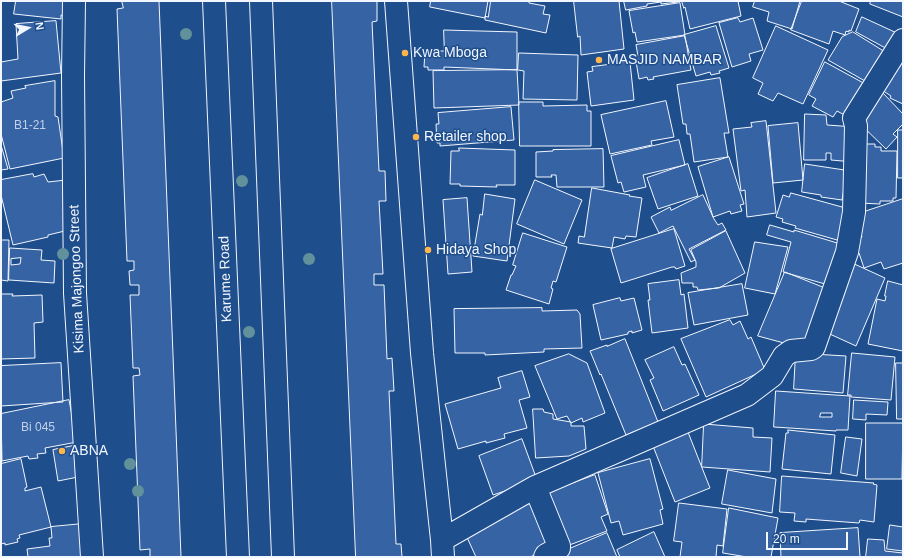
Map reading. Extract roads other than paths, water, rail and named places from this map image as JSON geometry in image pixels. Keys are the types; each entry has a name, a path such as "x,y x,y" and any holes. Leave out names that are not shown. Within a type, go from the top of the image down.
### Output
{"street":[{"name":"Kisima Majongoo Street","path":"74,1 73,76 75,293 92,557"},
{"name":"Karume Road","path":"214,1 238,557"},
{"path":"261,1 283,557"},
{"path":"396,1 421,346 442,549 534,487 747,395 772,376 784,356 791,351 811,349 814,347 847,252 854,212 856,126 854,118 903,40"},
{"path":"534,487 559,546 559,548 545,557"}],"place":[{"name":"Kwa Mboga","path":"405,53"},
{"name":"MASJID NAMBAR","path":"599,60"},
{"name":"Retailer shop","path":"416,137"},
{"name":"Hidaya Shop","path":"428,250"},
{"name":"ABNA","path":"62,451"}]}
